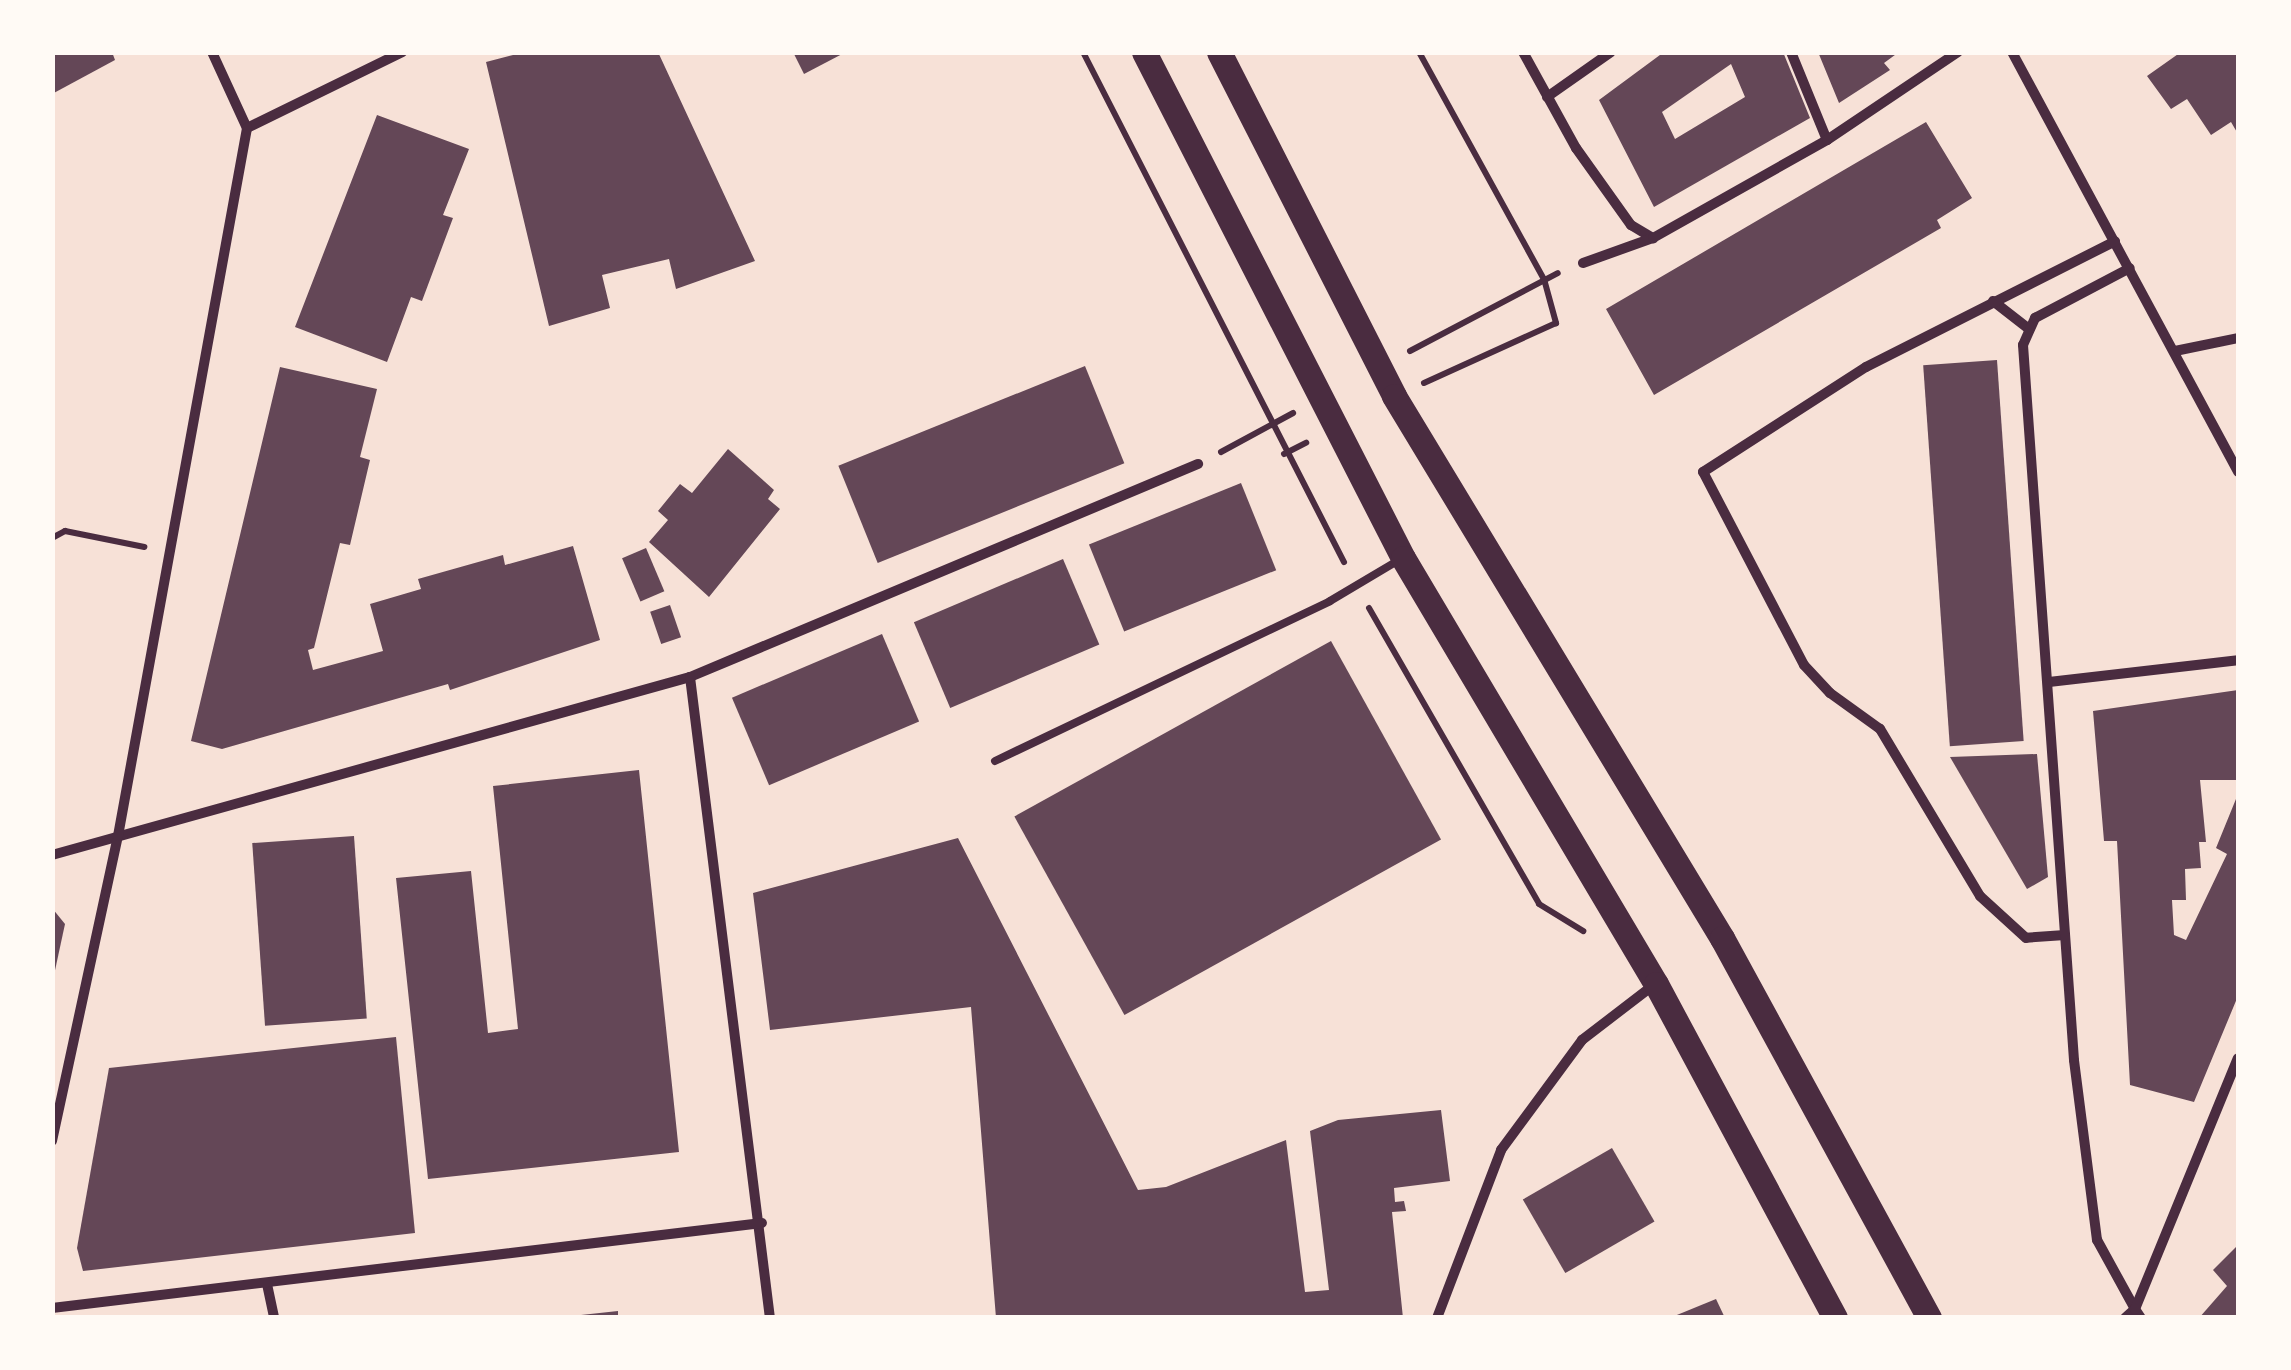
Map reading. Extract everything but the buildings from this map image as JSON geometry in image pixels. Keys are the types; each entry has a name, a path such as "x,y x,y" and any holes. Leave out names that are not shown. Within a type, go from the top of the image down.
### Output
{"main road":[{"path":"1144,52 1403,558 1656,984 1835,1318"},
{"path":"1219,52 1394,396 1722,938 1930,1318"}],"street":[{"path":"52,1141 118,836 246,128 212,52"},
{"path":"246,128 402,52"},
{"path":"1523,52 1631,225 1653,238"},
{"path":"1548,97 1611,52"},
{"path":"1791,52 1827,140"},
{"path":"1583,263 1653,238 1827,140 1958,52"},
{"path":"2012,52 2238,472"},
{"path":"2065,935 2026,938 1980,896 1880,729 1830,694 1804,664 1703,472 1866,367 2115,241"},
{"path":"2130,268 2035,318 2022,346 2065,935 2097,1240 2138,1313"},
{"path":"1993,301 2030,330"},
{"path":"2175,350 2238,338"},
{"path":"52,854 690,677 1198,464"},
{"path":"2049,682 2238,660"},
{"path":"690,677 762,1223 770,1318"},
{"path":"1437,1318 1502,1150 1582,1040 1656,984"},
{"path":"2125,1318 2138,1313 2238,1058"},
{"path":"52,1308 762,1223"},
{"path":"267,1284 274,1318"}],"lane":[{"path":"996,761 1403,558"}],"path":[{"path":"1082,52 1245,379 1539,904 1585,933 1593,948"},
{"path":"1394,396 1556,323 1544,279 1420,52"},
{"path":"52,538 65,531 170,552"}]}
